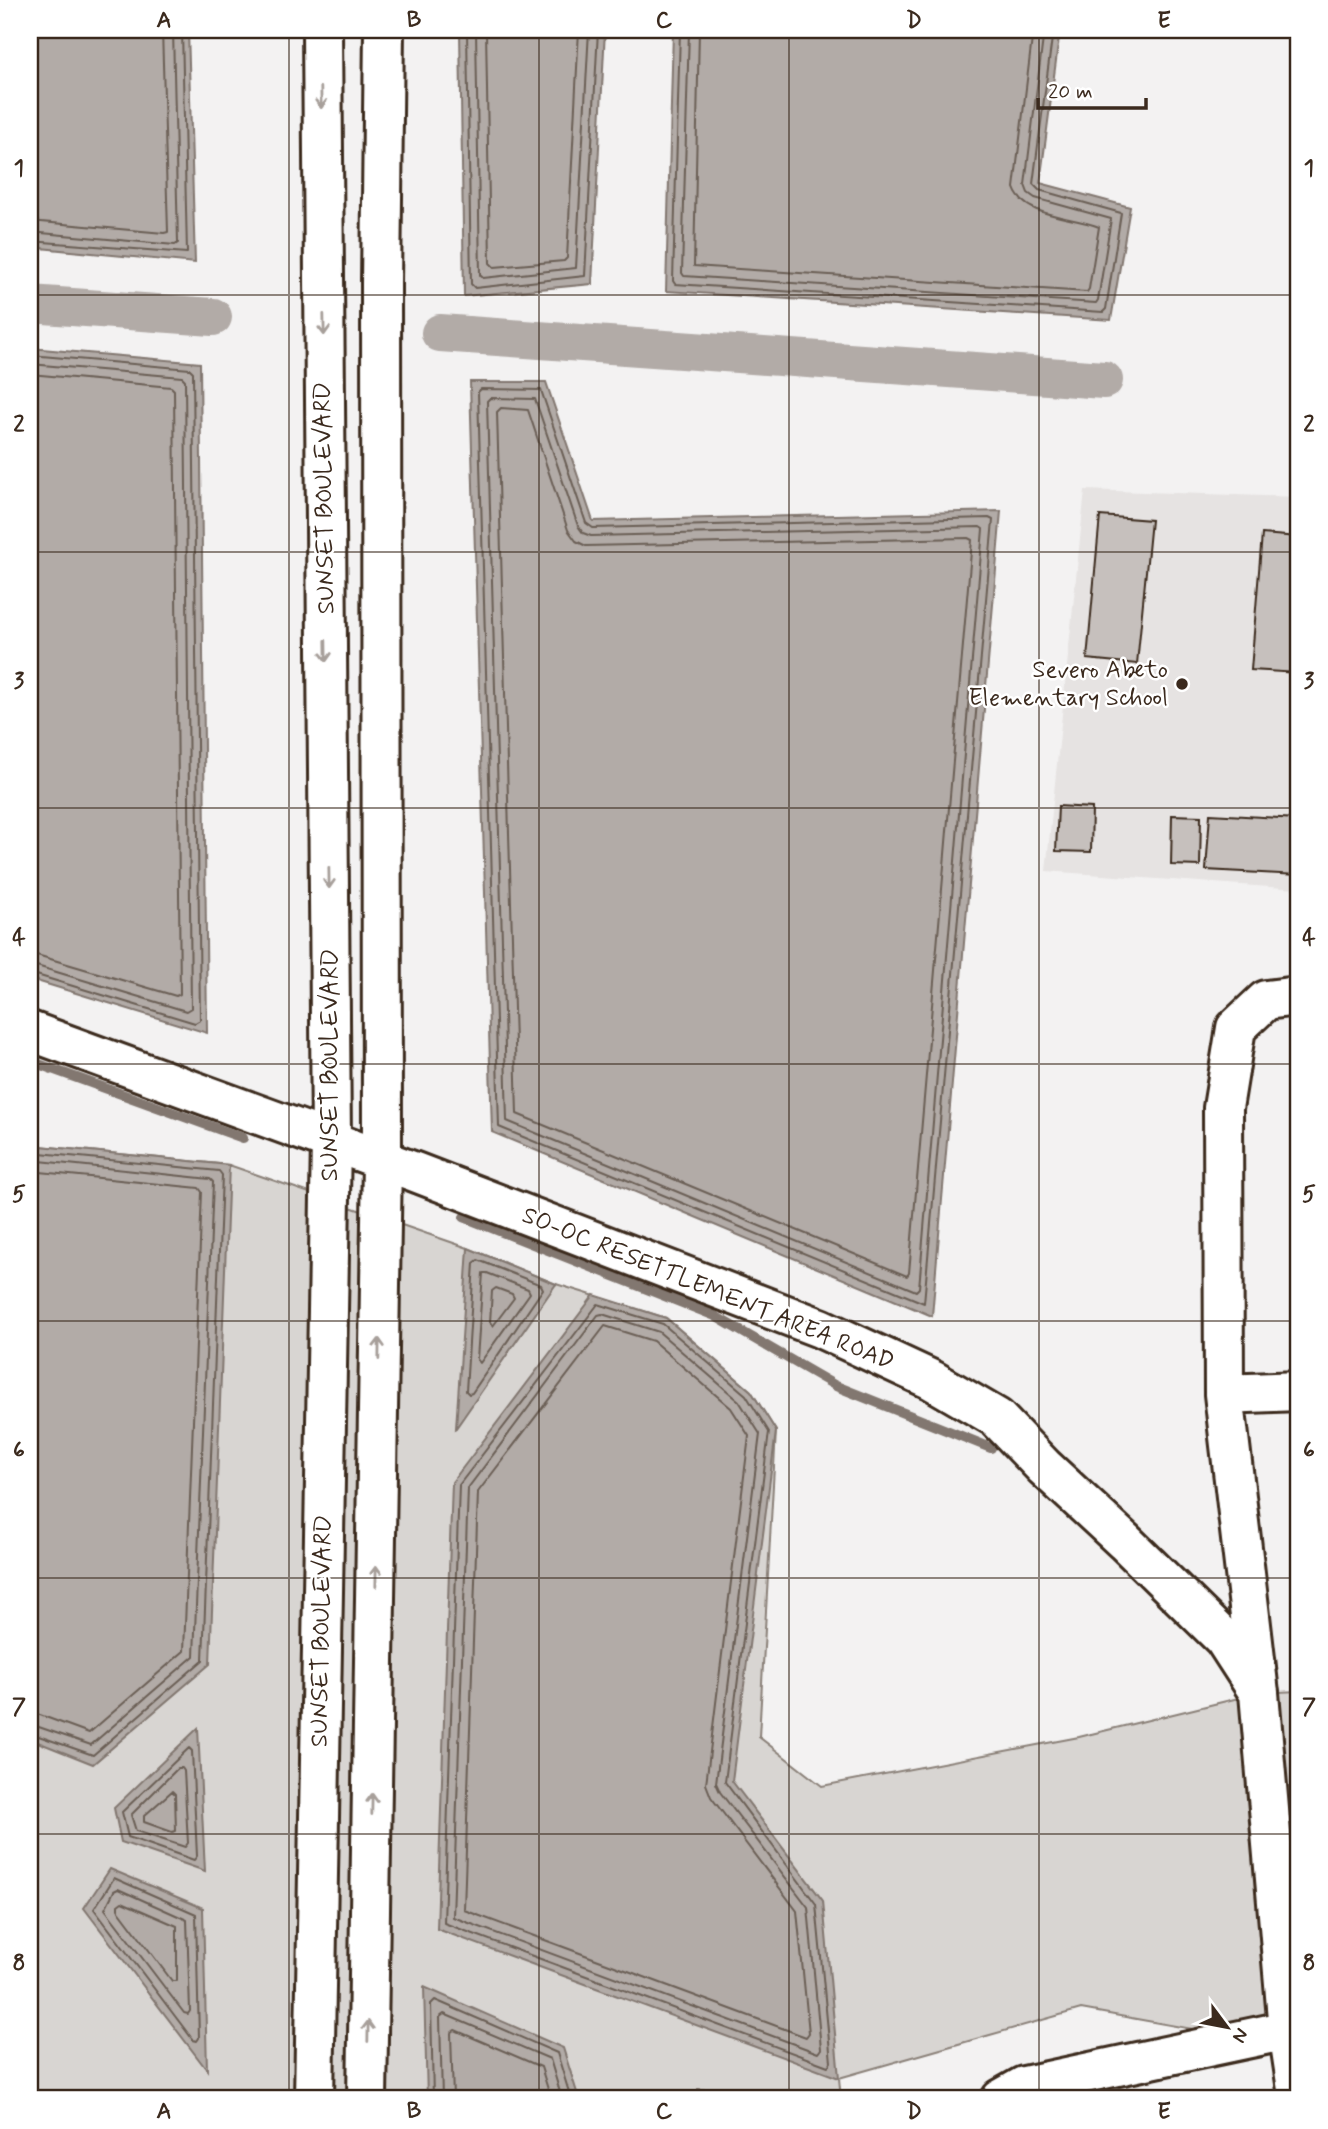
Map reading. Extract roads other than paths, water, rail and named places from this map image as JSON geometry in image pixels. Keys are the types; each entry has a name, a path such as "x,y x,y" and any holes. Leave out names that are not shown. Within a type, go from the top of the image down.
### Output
{"main road":[{"name":"SUNSET BOULEVARD","path":"314,2099 331,1141 322,30"},
{"path":"367,2099 383,1160 381,284 384,30"},
{"path":"1259,1693 1224,1394 1223,1108 1236,1028 1266,1000 1298,996"},
{"name":"SO-OC RESETTLEMENT AREA ROAD","path":"30,1031 383,1160 820,1328 932,1380 996,1419 1224,1639 1259,1693 1288,2030 1298,2096"},
{"path":"1224,1394 1298,1391"},
{"path":"1001,2099 1024,2086 1288,2030"}],"water":[{"path":"30,30 188,30 195,263 30,247"},
{"path":"460,30 605,30 592,284 464,296"},
{"path":"673,30 1060,30 1040,183 1130,207 1111,320 666,291"},
{"path":"30,348 200,363 207,1033 30,979"},
{"path":"470,382 546,382 593,521 1001,511 932,1316 492,1132"},
{"path":"30,1145 229,1165 210,1664 93,1764 30,1739"},
{"path":"468,1248 556,1284 456,1428"},
{"path":"594,1295 666,1318 751,1391 776,1431 732,1781 823,1901 839,2078 437,1929 452,1482"},
{"path":"198,1728 205,1871 121,1842 114,1808"},
{"path":"110,1869 203,1908 207,2070 84,1908"},
{"path":"424,1987 563,2048 579,2099 427,2099"},
{"path":"698,2089 790,2099 696,2099"}],"waterway":[{"path":"30,304 213,317"},
{"path":"440,333 1104,380"},
{"path":"30,1061 243,1138"},
{"path":"464,1217 713,1315 836,1386 991,1448"}],"place":[{"name":"Severo Abeto Elementary School","path":"1182,684"}]}
